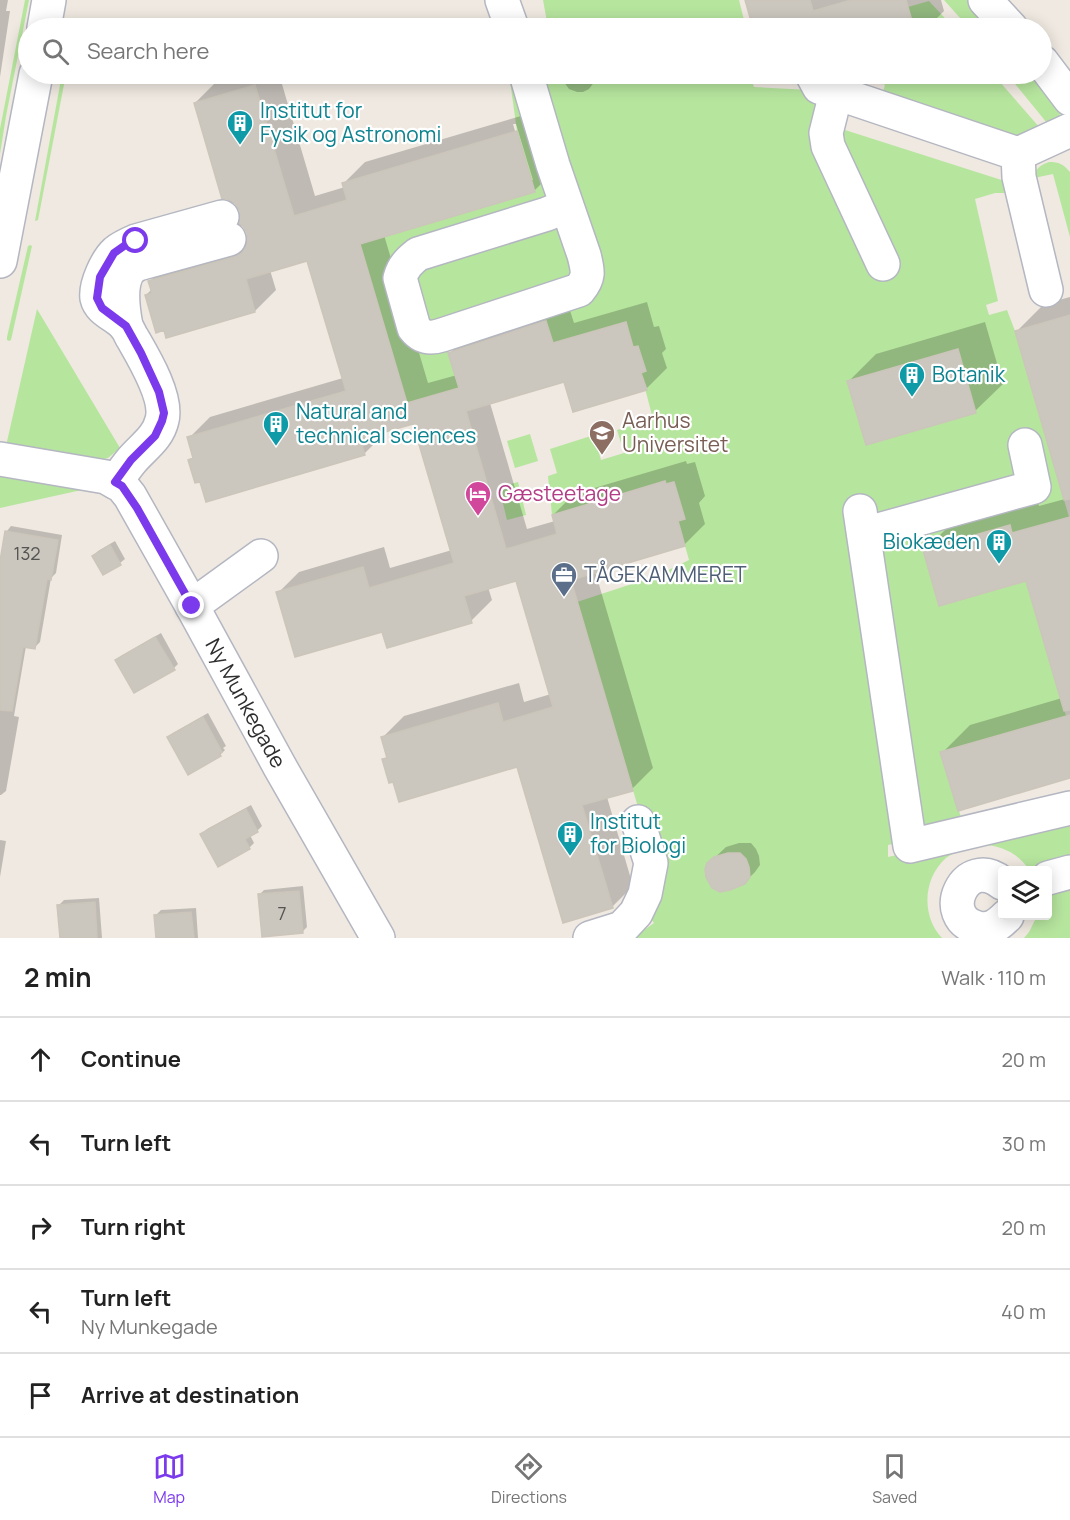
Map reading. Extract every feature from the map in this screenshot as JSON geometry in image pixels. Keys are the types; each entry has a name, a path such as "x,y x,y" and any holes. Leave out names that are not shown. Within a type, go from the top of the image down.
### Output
{"street":[{"path":"46,18 49,0"},
{"path":"502,0 508,18"},
{"path":"1052,76 1070,99"},
{"path":"1,248 34,84"},
{"path":"529,84 566,206 584,255 587,271 586,282 579,290 433,338 419,334 414,328 400,278 411,259 418,254 566,206"},
{"path":"824,84 828,146 883,264"},
{"path":"827,84 1018,154 1070,130"},
{"path":"1018,154 1019,177 1046,290"},
{"path":"0,459 97,475 115,482 131,460 155,436 164,413 159,392 126,326 102,308 97,298 100,277 114,253 136,241 225,228"},
{"path":"1025,445 1034,487 862,522 910,846 1070,808"},
{"name":"Ny Munkegade","path":"115,482 122,486 137,508 280,767 378,938"},
{"path":"192,606 261,556"},
{"path":"590,938 622,928 636,913 645,894 651,863 638,822"},
{"path":"1052,877 1070,872"},
{"path":"998,880 987,876 971,878 960,890 957,908 967,923 975,927 984,929 993,927 1003,920"}],"green space":[{"path":"25,0 29,0 25,18 22,18"},
{"path":"543,0 739,0 744,18 546,18"},
{"path":"944,0 967,0 982,18 960,18"},
{"path":"929,1 945,18 911,18 908,7"},
{"path":"18,36 18,55 0,154 0,129"},
{"path":"60,84 64,84 38,220 35,221"},
{"path":"510,84 753,84 754,87 810,90 820,110 820,122 1014,184 1016,193 995,193 975,199 998,301 986,305 989,315 1007,310 1069,517 1012,533 1009,525 923,550 939,606 1026,581 1066,716 941,752 964,827 888,845 888,857 1070,816 1070,857 1039,866 1026,866 1004,849 986,845 958,851 949,856 938,866 927,897 931,919 942,938 633,938 654,923 644,909 638,807 577,602 656,576 689,560 678,521 685,518 674,482 666,484 665,482 552,515 548,476 557,473 550,449 594,435 601,460 624,453 617,430 653,419 641,373 645,371 638,346 633,347 625,322 553,343 545,320 448,349 459,388 407,403 360,244 535,192 517,131"},
{"path":"883,84 1002,84 1040,128 1020,138 882,95"},
{"path":"1015,84 1039,84 1059,107 1060,114 1056,120 1047,123"},
{"path":"1049,162 1061,164 1070,172 1070,237 1053,174 1034,178 1038,168"},
{"path":"30,245 32,246 9,341 7,337"},
{"path":"37,309 120,448 108,458 93,461 6,446"},
{"path":"530,434 538,461 515,468 507,441"},
{"path":"0,474 86,489 0,508"},
{"path":"518,482 526,515 507,520 499,487"},
{"path":"1070,885 1070,938 1024,938 1035,920 1052,920 1052,891"}],"building":[{"path":"745,0 810,0 813,11 851,0 906,0 911,18 750,18"},
{"path":"255,85 294,216 347,200 342,183 517,131 535,192 360,244 407,403 459,388 448,353 546,321 553,343 626,322 633,347 638,346 646,371 641,373 647,390 573,412 564,382 466,411 506,549 557,534 552,515 665,481 666,484 674,482 685,519 678,521 685,546 571,580 633,791 582,805 613,908 563,923 517,767 399,802 393,782 389,783 382,759 387,758 381,737 498,703 503,722 553,707 516,581 464,596 472,623 387,648 382,632 295,657 276,592 363,567 369,588 454,563 413,424 360,439 365,455 206,502 200,482 195,483 188,460 193,458 187,437 346,391 307,261 246,279 255,312 166,338 164,330 156,333 145,295 152,293 148,281 234,257 242,253 247,244 247,233 239,224 240,211 235,203 222,199 194,103"},
{"path":"1070,315 1070,499 1064,500 1015,331"},
{"name":"Botanik","path":"958,349 976,413 866,445 847,381"},
{"path":"1070,517 1070,710 1064,711 1026,581 939,606 923,550 1010,525 1012,533"},
{"path":"5,531 58,540 51,580 47,579 35,649 23,647 12,711 0,710 0,561"},
{"path":"110,545 121,565 103,575 92,556"},
{"path":"155,637 175,670 134,693 115,660"},
{"path":"1070,715 1070,778 958,811 940,752"},
{"path":"203,717 222,752 219,753 221,756 188,775 167,737"},
{"path":"246,809 258,832 245,839 250,849 218,867 200,834"},
{"path":"728,853 740,853 746,859 750,877 745,884 720,892 712,888 706,877 705,869 707,863 714,857"},
{"path":"299,891 303,933 262,937 258,894"},
{"path":"95,902 97,938 60,938 57,905"},
{"path":"191,912 194,938 156,938 154,915"}],"place":[{"name":"Institut for Fysik og Astronomi","path":"240,146"},
{"name":"Botanik","path":"912,398"},
{"name":"Natural and technical sciences","path":"276,447"},
{"name":"Aarhus Universitet","path":"602,456"},
{"name":"Gæsteetage","path":"478,517"},
{"name":"Biokæden","path":"999,565"},
{"name":"TÅGEKAMMERET","path":"564,598"},
{"name":"Institut for Biologi","path":"570,857"}],"route":[{"path":"136,241 114,253 100,277 97,298 102,308 126,326 159,392 164,413 155,436 131,460 115,482 122,486 130,496 192,606"}]}
